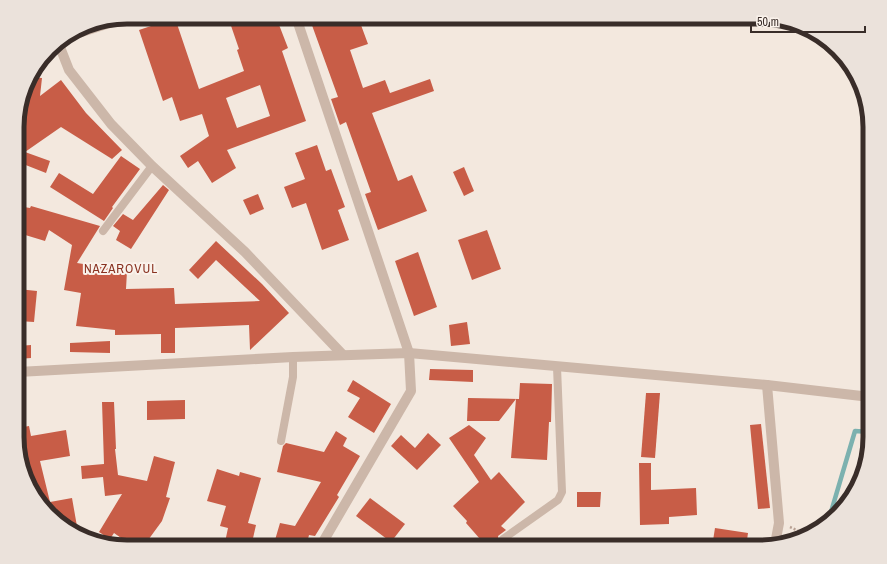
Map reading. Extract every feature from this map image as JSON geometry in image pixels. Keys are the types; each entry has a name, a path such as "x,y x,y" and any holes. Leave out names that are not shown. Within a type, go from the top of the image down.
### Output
{"street":[{"path":"298,24 409,354 411,392 324,540"},
{"path":"61,48 69,70 111,124 152,166 246,252 344,355"},
{"path":"24,372 293,357 409,354 767,385 863,396"},
{"path":"767,385 779,523 776,539"}],"lane":[{"path":"103,231 152,166"},
{"path":"281,441 293,377 293,357"},
{"path":"503,539 558,500 562,492 557,367"}],"path":[{"path":"779,523 801,531"}],"building":[{"path":"157,24 177,24 199,89 244,71 237,50 239,49 230,24 279,24 288,48 282,51 306,121 227,150 236,168 212,183 198,161 188,168 180,156 209,136 202,114 180,121 172,97 163,101 139,30","holes":["260,85 270,116 237,128 226,98"]},
{"path":"312,24 361,24 368,44 350,50 363,88 385,80 390,93 430,79 434,91 372,113 398,181 412,175 427,211 378,230 365,194 371,192 346,122 340,125 331,99 338,97"},
{"path":"37,78 42,78 40,96 61,80 86,113 122,150 112,159 61,127 25,152 50,161 46,173 24,164 25,114 29,94"},
{"path":"317,145 326,171 331,169 345,207 338,210 349,240 322,250 306,203 292,208 284,187 305,179 295,153"},
{"path":"121,156 140,169 112,207 113,208 104,221 50,187 59,173 93,194"},
{"path":"464,167 474,191 464,196 453,172"},
{"path":"163,185 169,190 131,249 116,240 120,231 113,226 123,214 133,220"},
{"path":"258,194 264,209 250,215 243,200"},
{"path":"31,206 100,226 77,263 127,271 126,289 174,288 175,304 260,301 216,260 198,279 189,270 216,241 262,284 289,313 250,350 249,325 175,328 175,353 161,353 161,334 115,335 115,330 76,326 81,293 64,290 72,245 49,230 45,241 24,235 26,223 24,222 24,207 30,208"},
{"path":"487,230 501,269 472,280 458,240"},
{"path":"418,252 437,307 414,316 395,261"},
{"path":"24,290 37,291 34,322 24,321"},
{"path":"467,322 470,344 451,346 449,325"},
{"path":"110,341 110,353 70,352 70,343"},
{"path":"31,345 31,358 24,359 24,346"},
{"path":"430,369 473,370 473,382 429,380"},
{"path":"353,380 391,404 374,433 348,417 360,398 347,391"},
{"path":"520,383 552,384 551,422 549,422 547,460 511,458 516,399 499,421 467,421 468,398 519,399"},
{"path":"646,393 660,393 655,458 641,457"},
{"path":"185,400 185,419 147,420 147,401"},
{"path":"102,402 114,402 115,449 118,475 147,481 154,456 175,462 166,497 170,498 162,521 148,540 124,540 114,533 110,538 109,538 99,532 122,494 105,496 103,477 82,479 81,466 104,464"},
{"path":"761,424 770,508 758,509 750,425"},
{"path":"469,425 486,438 474,455 491,480 499,472 525,502 501,526 506,530 498,536 499,540 481,540 466,523 467,521 453,506 479,482 449,438"},
{"path":"29,426 31,436 66,430 70,456 40,461 50,502 72,498 77,527 70,523 54,510 41,494 29,470 25,450 24,427"},
{"path":"336,431 347,438 343,446 360,456 337,495 339,497 315,536 309,535 308,540 275,540 280,523 295,526 321,482 277,472 283,446 286,443 324,452"},
{"path":"428,433 441,445 417,470 391,446 401,435 415,448"},
{"path":"639,463 651,463 651,490 696,488 697,515 669,517 669,524 640,525"},
{"path":"217,469 239,476 240,472 261,478 248,523 256,525 253,540 225,540 228,528 220,526 226,506 207,501"},
{"path":"577,492 601,492 600,507 577,507"},
{"path":"370,498 405,524 393,540 388,540 356,516"},
{"path":"715,528 748,533 747,540 713,540"}],"waterway":[{"path":"831,512 855,431 863,432"}],"district":[{"name":"NAZAROVUL","path":"121,268"}]}
